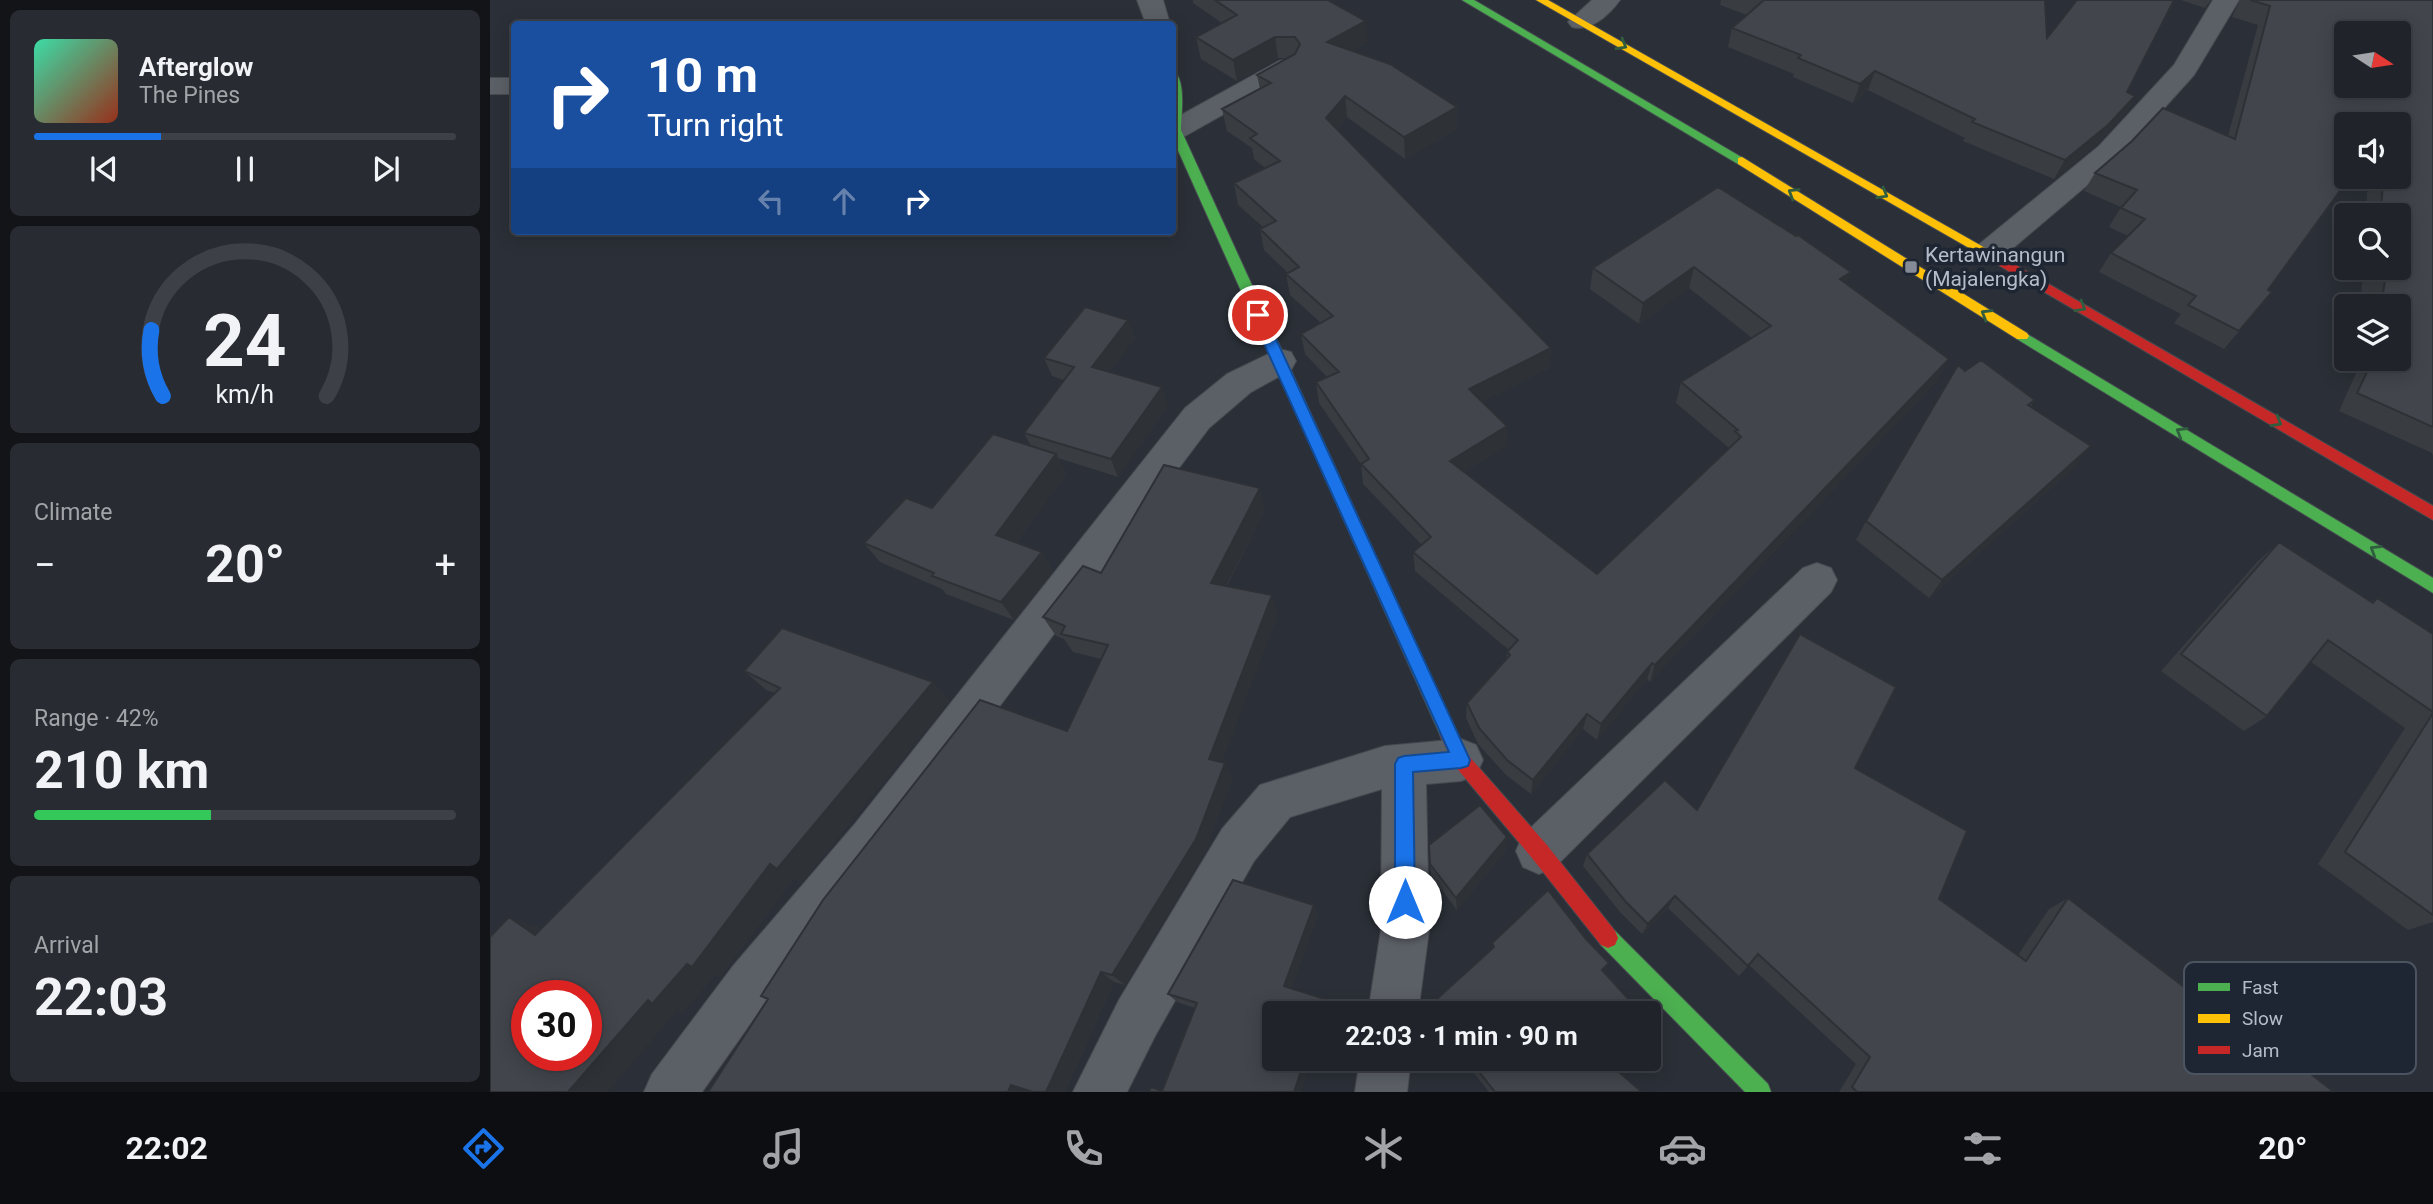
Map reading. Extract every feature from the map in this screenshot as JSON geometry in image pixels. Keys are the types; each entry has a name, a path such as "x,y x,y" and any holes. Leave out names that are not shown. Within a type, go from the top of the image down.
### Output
{"main road":[{"path":"1467,0 1713,142 1943,288 2433,586"},
{"path":"1541,0 1581,22 1973,265 2433,514"},
{"path":"1542,43 1581,22"},
{"path":"1176,133 1461,760 1539,851 1601,931 1760,1092"},
{"path":"1943,288 1973,265"}],"street":[{"path":"1150,0 1157,21"},
{"path":"1581,22 1607,0"},
{"path":"1973,265 2109,152 2185,69 2226,0"},
{"path":"1176,128 1289,67"},
{"path":"490,86 511,86"},
{"path":"670,1092 750,983 878,830 1197,418 1239,383 1279,361"},
{"path":"1539,851 1817,580"},
{"path":"1099,1092 1136,1018 1238,845 1276,800 1395,766 1461,760"},
{"path":"1395,766 1405,930 1395,1001"},
{"path":"1381,1092 1384,1071"}],"building":[{"path":"1215,0 1328,0 1366,21 1327,42 1390,64 1457,107 1404,137 1345,96 1326,118 1551,348 1469,389 1507,426 1450,461 1597,574 1741,437 1735,431 1738,430 1681,382 1771,326 1694,267 1643,303 1593,268 1718,187 1798,235 1851,272 1840,279 1949,359 1655,665 1652,663 1601,724 1587,714 1533,780 1507,760 1479,728 1467,703 1510,655 1507,652 1518,640 1413,552 1431,537 1361,464 1369,459 1316,382 1339,372 1301,334 1333,316 1286,274 1299,267 1260,229 1276,221 1234,183 1280,161 1250,138 1257,134 1222,109 1271,83 1257,75 1295,54 1300,44 1295,37 1275,37 1233,60 1196,37 1237,15"},
{"path":"1764,0 2045,0 2047,38 2077,0 2174,0 2127,92 2135,96 2108,125 2065,160 1972,122 1975,119 1875,71 1860,84 1798,58 1801,55 1732,28"},
{"path":"2250,0 2433,0 2433,427 2357,393 2367,371 2411,371 2411,294 2383,294 2385,280 2411,280 2411,203 2382,203 2382,189 2411,189 2411,112 2334,112 2334,189 2341,189 2268,290 2272,292 2239,331 2188,305 2196,296 2111,253 2145,219 2121,208 2137,190 2095,173 2132,141 2163,108 2235,139 2270,6"},
{"path":"1085,307 1128,320 1092,367 1162,387 1111,459 1024,433 1074,367 1044,358"},
{"path":"1981,360 2035,400 2028,405 2091,446 1942,580 1866,521 1958,365 1965,371"},
{"path":"993,434 1056,454 996,535 1042,552 1001,602 932,576 934,573 864,543 906,498 932,508"},
{"path":"1164,465 1260,488 1211,583 1272,595 1209,759 1225,763 1196,839 1112,975 1101,972 1046,1092 1033,1092 1011,1085 1008,1092 708,1092 768,999 761,996 823,900 980,700 1067,731 1108,645 1061,634 1065,626 1043,617 1083,566 1101,573"},
{"path":"2279,542 2373,603 2377,598 2433,634 2433,712 2328,640 2267,716 2181,654"},
{"path":"782,628 933,682 777,869 770,864 692,967 687,964 652,1004 648,1000 602,1053 602,980 511,980 511,1071 586,1071 568,1092 490,1092 490,937 509,917 535,935 780,688 744,671"},
{"path":"1800,634 1896,687 1855,768 1967,831 1939,899 2026,961 2068,898 2184,987 2184,1074 2311,1074 2334,1092 1857,1092 1852,1087 1870,1057 1758,954 1748,966 1675,896 1648,924 1625,901 1587,854 1665,780 1697,810"},
{"path":"2433,713 2433,915 2345,852"},
{"path":"1480,805 1507,837 1456,898 1430,864 1429,845"},
{"path":"1233,880 1314,905 1284,986 1325,999 1324,1001 1262,1001 1262,1071 1301,1071 1294,1092 1149,1092 1151,1087 1162,1091 1197,1003 1168,994"},
{"path":"1548,890 1586,939 1609,963 1602,970 1630,1001 1435,1001 1494,947 1492,943"},
{"path":"1478,1071 1618,1071 1642,1092 1495,1092"}],"traffic: fast":[{"path":"1467,0 1742,161"},
{"path":"1176,132 1449,735"},
{"path":"2022,336 2433,586"},
{"path":"1608,938 1760,1092"}],"traffic: slow":[{"path":"1541,0 1988,253"},
{"path":"1742,161 2022,336"}],"traffic: jam":[{"path":"1988,253 2433,514"},
{"path":"1449,735 1461,760 1539,851 1608,938"}],"place":[{"name":"Kertawinangun (Majalengka)","path":"1911,267"}],"route":[{"path":"1258,315 1461,760 1404,764 1405,902"}]}
